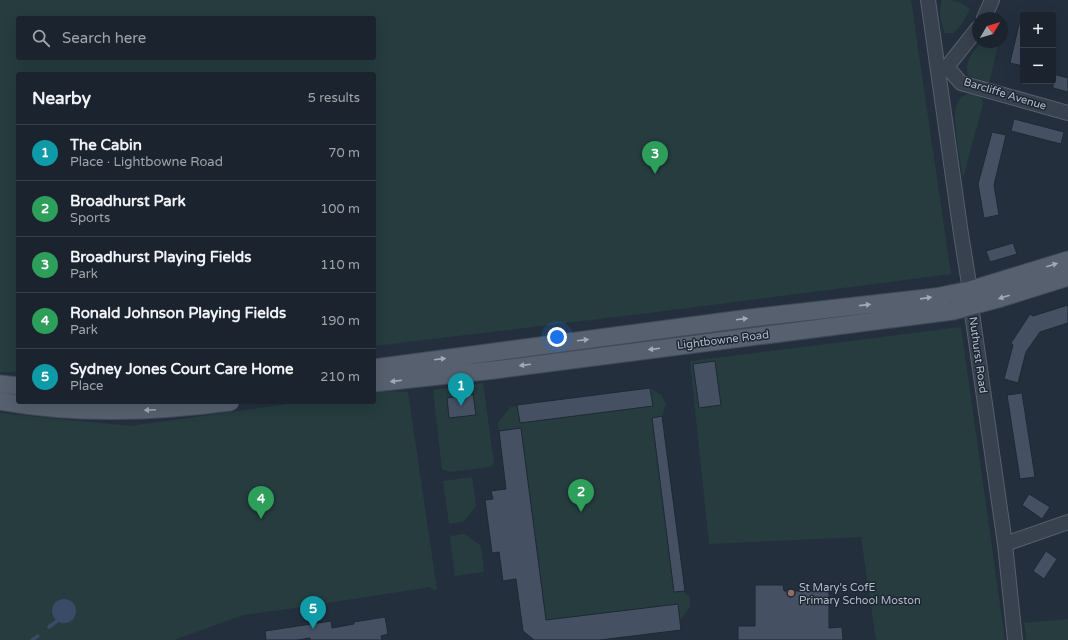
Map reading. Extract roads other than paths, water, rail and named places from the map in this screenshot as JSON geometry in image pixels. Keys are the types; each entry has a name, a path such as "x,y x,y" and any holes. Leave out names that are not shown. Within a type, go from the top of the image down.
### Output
{"main road":[{"name":"Lightbowne Road","path":"376,383 494,370 953,311 971,298 1068,260"},
{"name":"Lightbowne Road","path":"376,368 750,318 914,300 1001,298 1068,276"},
{"path":"0,384 16,386"},
{"path":"0,401 16,404"},
{"path":"17,404 103,411 182,408 214,404"}],"street":[{"name":"Nuthurst Road","path":"928,0 943,68 961,234 1005,544 1015,640"},
{"path":"987,12 992,0"},
{"path":"943,68 972,35"},
{"name":"Barcliffe Avenue","path":"943,68 960,83 1068,113"},
{"path":"1005,544 1068,522"}],"water":[{"path":"64,599 69,600 75,606 75,616 69,622 64,623 59,622 53,616 52,611 53,606 59,600"}],"waterway":[{"path":"49,627 57,621"},
{"path":"32,640 38,636"}],"place":[{"name":"Broadhurst Playing Fields","path":"655,174"},
{"name":"The Cabin","path":"461,406"},
{"name":"Broadhurst Park","path":"581,512"},
{"name":"Ronald Johnson Playing Fields","path":"261,519"},
{"name":"St Mary's CofE Primary School Moston","path":"791,593"},
{"name":"Sydney Jones Court Care Home","path":"313,629"}]}
